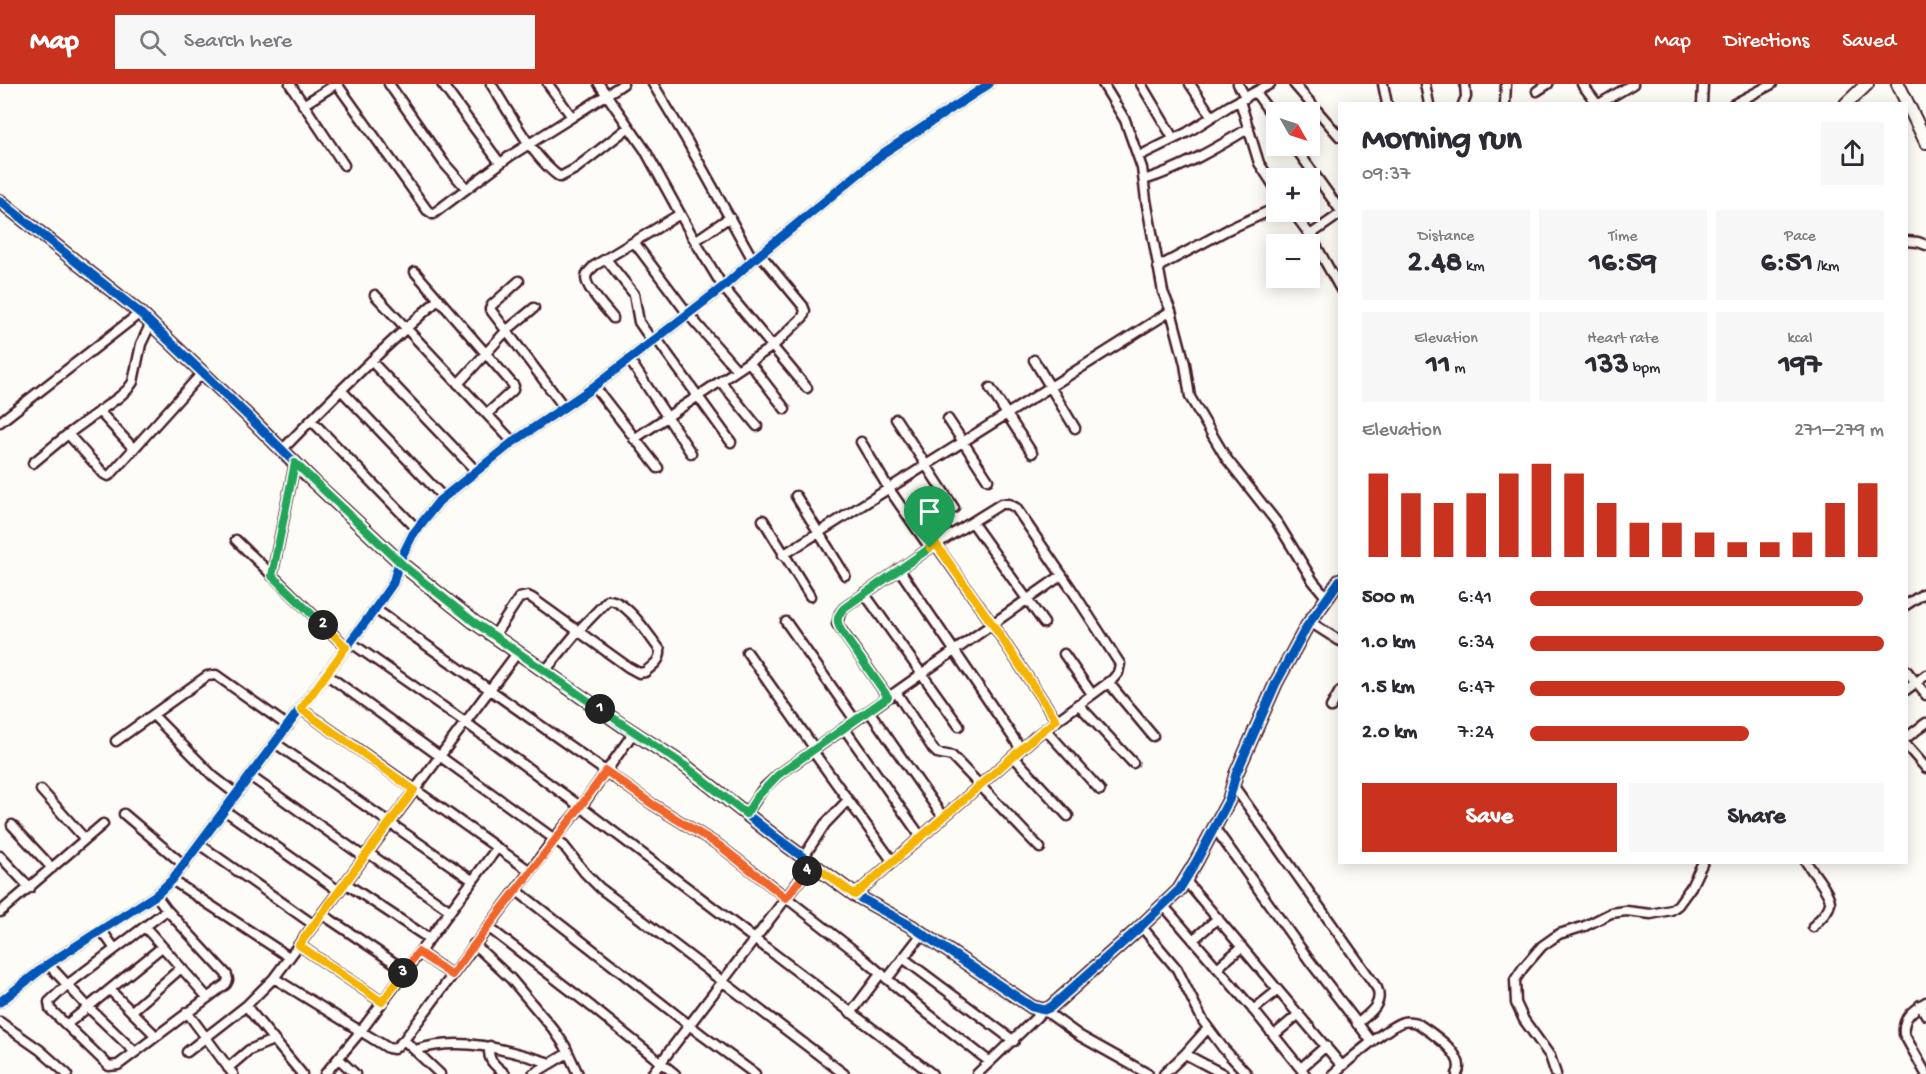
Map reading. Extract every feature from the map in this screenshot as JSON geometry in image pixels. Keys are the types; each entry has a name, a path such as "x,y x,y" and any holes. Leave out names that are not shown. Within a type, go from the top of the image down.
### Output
{"street":[{"path":"290,84 344,165"},
{"path":"303,105 337,84 430,213 436,213 500,163 624,84"},
{"path":"389,84 444,163 466,188"},
{"path":"442,84 500,163"},
{"path":"491,84 530,145 560,177 575,169 630,127"},
{"path":"548,84 572,117"},
{"path":"599,84 645,150 723,287 807,388"},
{"path":"653,84 753,260"},
{"path":"0,1002 48,964 156,895 172,880 375,609 393,582 399,562 417,529 443,497 513,442 594,386 723,287 885,152 989,84"},
{"path":"1104,84 1125,120 1139,156 1163,292 1171,311 1185,364 1190,397 1226,458 1278,524 1313,581 1327,598"},
{"path":"1141,84 1173,138"},
{"path":"1190,84 1212,117"},
{"path":"1238,84 1248,128 1259,163 1266,174"},
{"path":"1139,156 1270,84"},
{"path":"1294,84 1338,135"},
{"path":"1383,84 1387,102"},
{"path":"1425,84 1429,102"},
{"path":"1464,102 1466,97 1465,84"},
{"path":"1505,102 1506,84"},
{"path":"1537,91 1548,84"},
{"path":"1582,84 1596,102"},
{"path":"1602,102 1633,84"},
{"path":"1702,102 1703,84"},
{"path":"1738,102 1772,84"},
{"path":"1848,102 1868,84"},
{"path":"1898,84 1907,102"},
{"path":"1256,93 1266,107"},
{"path":"1908,105 1926,142"},
{"path":"1144,180 1188,163 1248,128"},
{"path":"1301,156 1338,207"},
{"path":"0,201 140,313 399,562 474,622 684,765 807,861 855,895 922,934 1012,995 1037,1010 1044,1010 1080,1036 1136,1070 1148,1074"},
{"path":"1158,267 1229,229 1266,212"},
{"path":"613,318 590,287 586,279 587,273 680,214"},
{"path":"1311,234 1338,215"},
{"path":"695,241 730,217"},
{"path":"1908,241 1926,245"},
{"path":"634,242 688,314 737,370"},
{"path":"1320,253 1338,284"},
{"path":"634,439 773,346 804,316 805,311 760,254"},
{"path":"606,259 634,294 639,322 731,442"},
{"path":"416,272 514,386 513,390 487,414"},
{"path":"519,281 490,309 564,408"},
{"path":"375,295 513,442"},
{"path":"282,450 371,361 439,299"},
{"path":"458,384 507,330 534,308"},
{"path":"783,555 1171,311"},
{"path":"0,422 140,313"},
{"path":"33,463 68,434 119,398 133,382 141,344 151,323"},
{"path":"629,359 691,453"},
{"path":"1034,360 1075,428"},
{"path":"371,361 476,471"},
{"path":"749,362 785,409"},
{"path":"68,434 108,476 203,372"},
{"path":"721,382 757,426"},
{"path":"594,386 658,468"},
{"path":"990,388 1032,453"},
{"path":"341,390 443,497"},
{"path":"99,411 134,449"},
{"path":"896,419 954,508"},
{"path":"948,419 988,480"},
{"path":"311,420 417,529"},
{"path":"861,442 889,489 993,625 1056,720"},
{"path":"272,576 295,463"},
{"path":"796,496 845,575"},
{"path":"855,895 1021,749 1108,682 1118,673 1120,664 1016,508 1009,504 1001,504 899,569 840,613 837,624 888,697"},
{"path":"763,520 810,596"},
{"path":"972,522 1044,623"},
{"path":"236,540 272,576 348,644 465,722 581,807 932,1074"},
{"path":"899,569 953,652 1021,749"},
{"path":"746,814 757,797 778,775 1062,575"},
{"path":"977,1074 1044,1010 1051,1007 1179,890 1229,800 1236,774 1263,712 1310,622 1338,583"},
{"path":"1908,604 1926,592"},
{"path":"864,593 959,726"},
{"path":"494,636 516,602 524,596 532,598 578,631 628,667 639,673 645,672 654,664 660,650 623,606 612,600 603,604 578,631 546,671"},
{"path":"375,609 652,804 720,846 990,1062"},
{"path":"786,622 855,720"},
{"path":"1310,622 1338,640"},
{"path":"187,1052 246,1006 274,978 518,652"},
{"path":"747,652 893,862"},
{"path":"1064,654 1092,694"},
{"path":"1908,673 1926,695"},
{"path":"326,674 554,839 571,854 600,888 844,1074"},
{"path":"116,741 207,676 213,675 288,726"},
{"path":"1908,689 1926,675"},
{"path":"1108,682 1153,736"},
{"path":"896,692 933,749 937,753 952,756 1040,848"},
{"path":"1330,707 1338,694"},
{"path":"1078,704 1133,763"},
{"path":"301,709 530,871"},
{"path":"869,711 943,817"},
{"path":"153,715 214,777 236,794"},
{"path":"1908,736 1926,723"},
{"path":"844,728 921,837"},
{"path":"1045,729 1100,790"},
{"path":"274,978 388,1048 394,1048 404,1040 474,944 581,807 634,732"},
{"path":"275,743 472,880"},
{"path":"1908,747 1926,768"},
{"path":"1013,756 1068,816"},
{"path":"250,776 449,910"},
{"path":"1233,785 1377,988 1380,996 1379,1002 1357,1024"},
{"path":"41,790 85,839"},
{"path":"652,1074 786,898 825,824 848,800"},
{"path":"224,810 342,887 428,939"},
{"path":"124,814 184,864"},
{"path":"2,908 30,888 103,824"},
{"path":"12,825 52,868"},
{"path":"1214,827 1372,1042"},
{"path":"199,844 314,925"},
{"path":"324,1074 361,1031 496,848"},
{"path":"0,856 30,888"},
{"path":"1556,1074 1550,1056 1524,1020 1516,1003 1515,980 1523,968 1542,946 1559,934 1585,926 1611,913 1626,911 1651,914 1671,910 1678,905 1691,887 1702,864"},
{"path":"1807,864 1829,897 1830,904 1813,927"},
{"path":"172,880 289,957"},
{"path":"1185,880 1342,1066"},
{"path":"516,890 755,1074"},
{"path":"156,895 227,975 228,980 226,984 118,1065 109,1066 48,1005 52,998 67,985 167,910"},
{"path":"1163,905 1254,1010 1303,1071 1326,1046"},
{"path":"322,914 405,970"},
{"path":"1193,940 1218,918"},
{"path":"1142,926 1177,969 1203,1021 1223,1048 1247,1074"},
{"path":"145,927 207,997"},
{"path":"488,927 592,1006 675,1074"},
{"path":"102,931 115,949"},
{"path":"851,1013 903,958 922,934"},
{"path":"474,944 511,979 554,1030 578,1074"},
{"path":"299,945 382,1002"},
{"path":"66,1025 162,947"},
{"path":"1217,968 1242,947"},
{"path":"418,952 452,975"},
{"path":"903,958 1014,1041"},
{"path":"48,964 135,1052"},
{"path":"132,1011 181,968"},
{"path":"110,990 156,1036"},
{"path":"1254,1010 1278,990"},
{"path":"1926,1015 1923,1004 1904,1020 1904,1034 1926,1074"},
{"path":"246,1006 302,1074"},
{"path":"186,1012 231,1071 249,1050 273,1040"},
{"path":"1274,1035 1299,1014"},
{"path":"0,1022 40,1050 68,1074"},
{"path":"1333,1074 1372,1042 1403,1022 1417,1023 1438,1037 1456,1056 1460,1070 1457,1074"},
{"path":"1164,1074 1208,1028"},
{"path":"404,1040 440,1074"},
{"path":"415,1050 431,1045 462,1043 508,1050 550,1063"},
{"path":"490,1046 489,1059 505,1074"},
{"path":"533,1074 568,1053"},
{"path":"1185,1054 1223,1074"},
{"path":"339,1059 356,1074"}],"cycle path":[{"path":"0,1002 48,964 156,895 172,880 375,609 393,583 399,562 413,534 439,501 513,442 588,391 723,287 885,152 989,84"},
{"path":"0,201 140,313 404,566 474,622 622,725 684,765 778,839 855,895 911,926 1032,1007 1044,1010 1051,1007 1179,890 1229,800 1236,774 1276,683 1307,626 1338,583"}],"route":[{"path":"295,463 404,566 474,622 622,725 684,765 746,814 757,797 778,775 888,697 842,632 837,619 844,608 930,548 936,544 1056,720 855,895 812,864 786,898 720,846 652,804 606,771 452,975 418,952 382,1002 299,945 414,790 301,709 346,647 272,576 295,463"}]}
